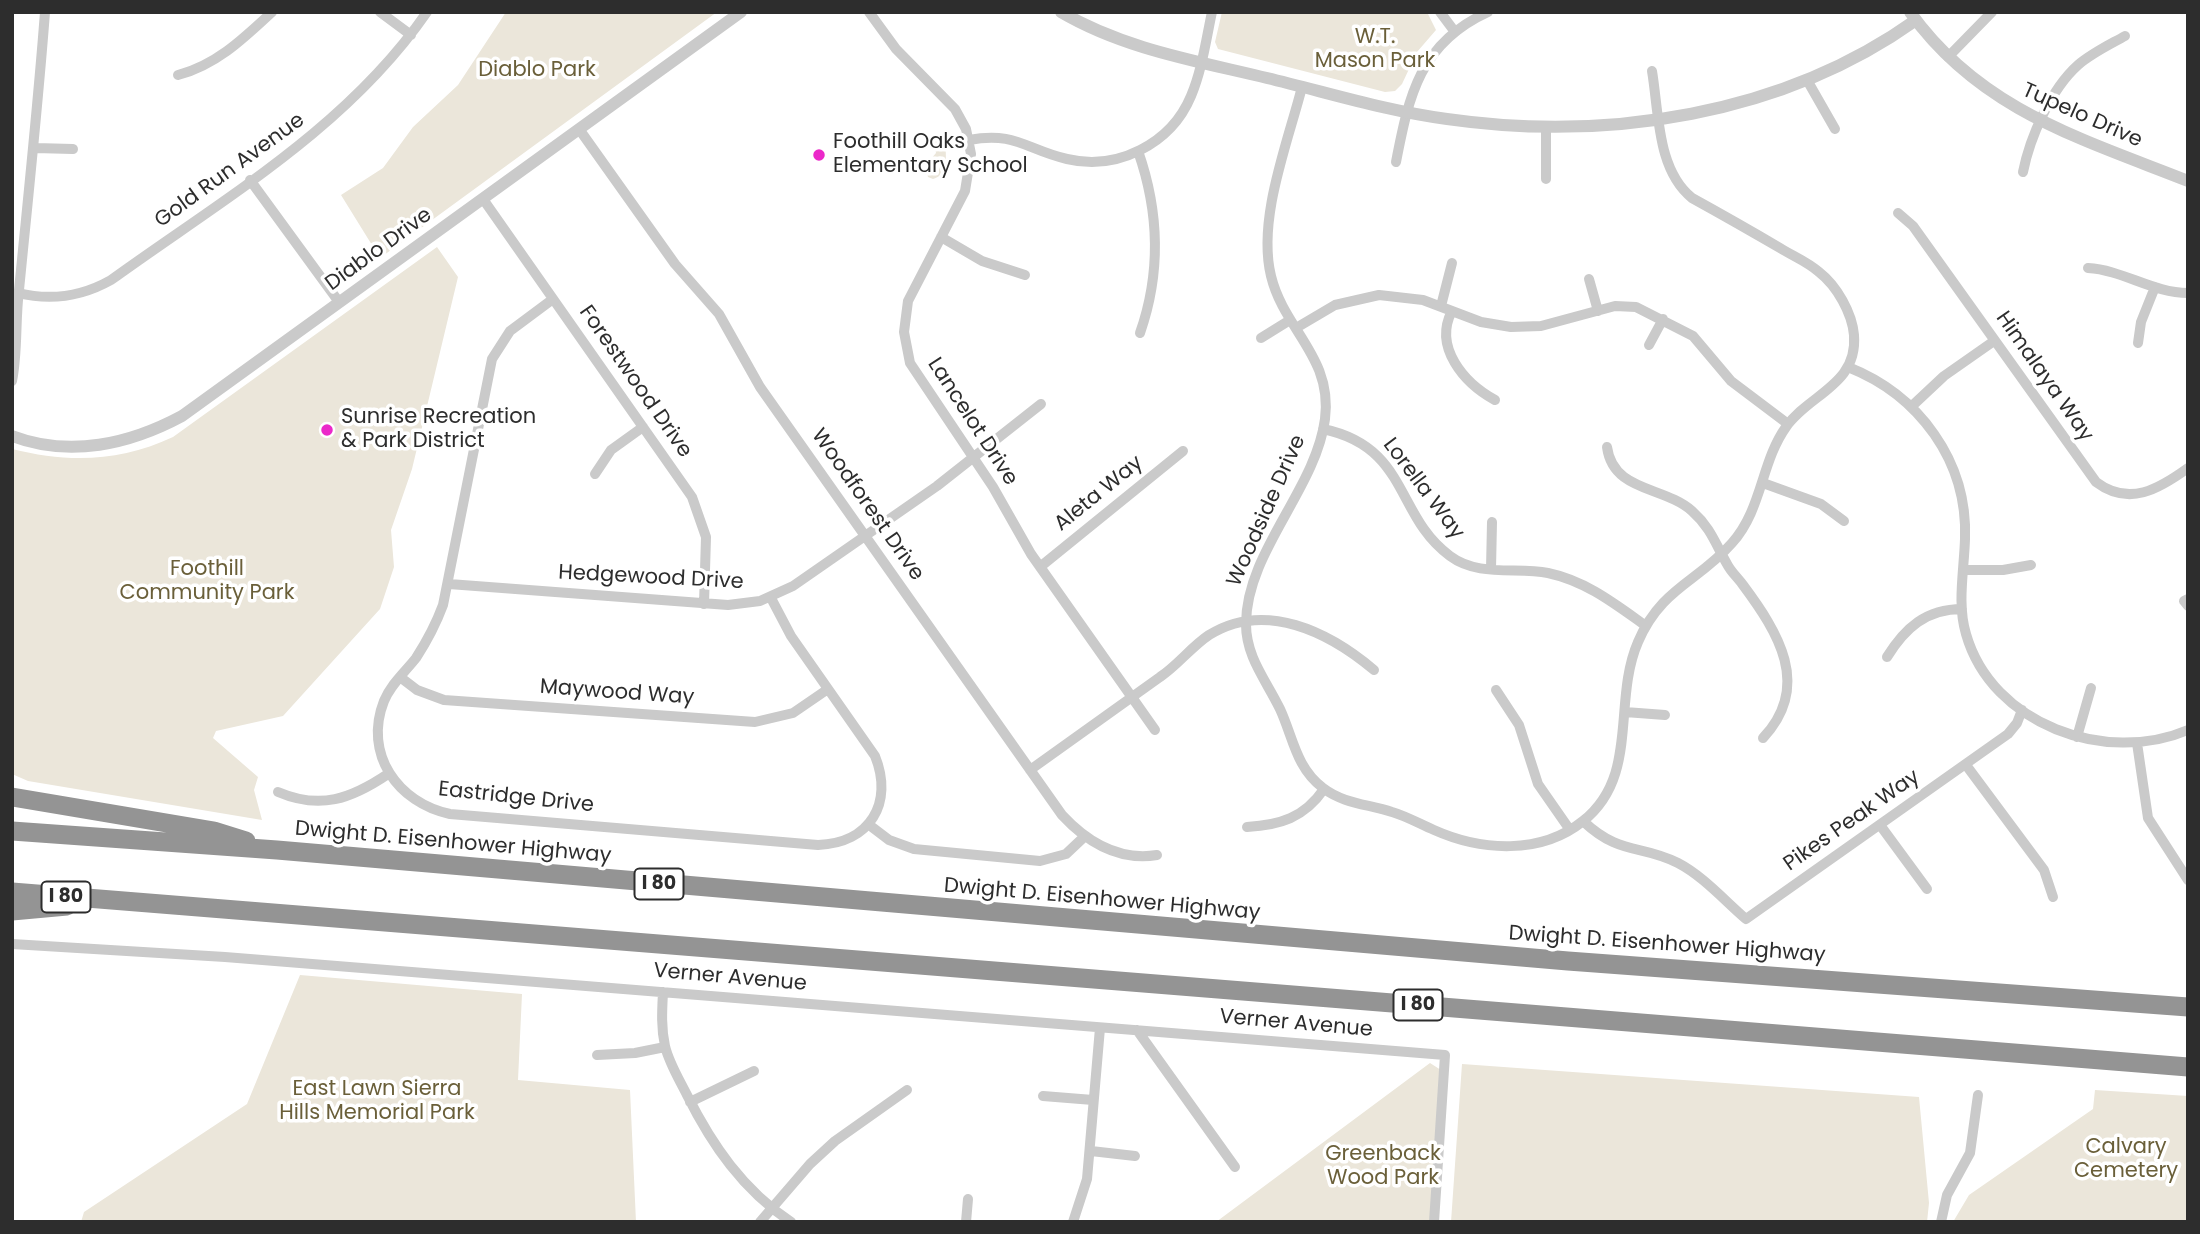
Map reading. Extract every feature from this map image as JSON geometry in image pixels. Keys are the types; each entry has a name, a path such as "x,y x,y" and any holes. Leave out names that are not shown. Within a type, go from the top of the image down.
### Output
{"highway":[{"path":"12,797 214,831 277,850"},
{"name":"Dwight D. Eisenhower Highway","path":"12,831 277,850 1557,960 2188,1007"},
{"name":"I 80","path":"12,892 2188,1067"},
{"path":"12,911 120,902"}],"street":[{"path":"12,381 18,358 15,340 18,293 35,148 45,12"},
{"path":"178,75 202,69 242,40 272,12"},
{"path":"380,12 411,35"},
{"name":"Gold Run Avenue","path":"18,293 41,298 66,297 101,286 347,107 411,35 427,12"},
{"name":"Diablo Drive","path":"12,436 58,446 91,446 125,441 182,416 741,12"},
{"name":"Lancelot Drive","path":"869,12 903,56 955,109 969,139 970,177 962,198 908,301 904,324 905,348 917,377 973,458 1040,567 1155,730"},
{"path":"1061,12 1124,42 1406,112 1494,125 1546,127 1616,125 1724,106 1807,80 1873,50 1913,16"},
{"path":"969,139 1009,138 1054,155 1084,162 1114,160 1138,151 1164,134 1183,111 1200,62 1212,12"},
{"path":"1440,12 1455,32"},
{"path":"1396,162 1415,82 1426,63 1455,32 1488,12"},
{"path":"1948,57 1992,12"},
{"name":"Tupelo Drive","path":"1913,16 1948,57 1991,93 2042,122 2188,181"},
{"path":"2023,172 2031,145 2059,88 2076,66 2125,36"},
{"path":"1374,670 1344,647 1310,630 1274,620 1246,621 1253,660 1281,712 1296,753 1307,773 1324,789 1344,801 1395,812 1435,831 1475,843 1531,845 1570,830 1603,800 1617,773 1629,670 1646,626 1675,589 1722,553 1746,525 1787,424 1831,390 1848,367 1854,341 1851,320 1831,285 1815,269 1686,193 1668,164 1652,71"},
{"path":"1807,80 1835,129"},
{"name":"Woodside Drive","path":"1030,770 1132,698 1210,634 1246,621 1254,581 1323,429 1326,400 1322,377 1315,356 1293,324 1272,281 1267,239 1271,211 1302,87"},
{"path":"1546,127 1546,179"},
{"name":"Woodforest Drive","path":"579,129 674,264 719,314 760,387 1062,816 1084,836 1120,854 1138,858 1157,855"},
{"path":"35,148 73,149"},
{"path":"1138,151 1151,196 1156,242 1150,297 1140,333"},
{"path":"250,180 339,302"},
{"name":"Forestwood Drive","path":"483,199 699,510 706,537 704,604"},
{"name":"Himalaya Way","path":"1898,213 1913,226 2087,472 2101,486 2126,495 2147,494 2188,468"},
{"path":"941,237 982,261 1025,275"},
{"path":"1441,306 1452,263"},
{"path":"2088,268 2113,272 2155,287 2188,293"},
{"path":"1589,279 1598,311"},
{"path":"2138,342 2141,322 2155,287"},
{"path":"1261,338 1335,305 1363,297 1408,297 1496,326 1526,328 1629,306 1663,319 1699,341 1731,381 1787,424"},
{"name":"Eastridge Drive","path":"553,299 510,331 492,359 449,584 426,641 384,701 378,729 379,744 388,774 416,802 450,814 818,845 847,840 868,824"},
{"path":"1452,311 1446,330 1449,351 1467,379 1495,400"},
{"path":"1649,345 1663,319"},
{"path":"1912,407 1944,376 1994,341"},
{"path":"1848,367 1887,387 1912,407 1935,434 1958,484 1965,519 1962,609 1967,637 1980,664 2003,693 2022,710 2052,728 2077,737 2110,743 2137,743 2188,730"},
{"name":"Hedgewood Drive","path":"449,584 736,606 771,598 865,536 973,458 1041,404"},
{"path":"595,474 611,450 643,427"},
{"name":"Lorella Way","path":"1323,429 1345,434 1379,456 1433,541 1450,556 1471,566 1546,573 1577,582 1646,626"},
{"path":"1608,447 1610,460 1622,477 1633,484 1666,494 1690,509 1718,541 1727,565 1773,628 1787,663 1786,694 1782,709 1763,738"},
{"name":"Aleta Way","path":"1040,567 1183,451"},
{"path":"1763,483 1815,501 1844,521"},
{"path":"1491,569 1492,522"},
{"path":"1963,570 2003,570 2031,565"},
{"path":"771,598 791,636 875,756 881,769 881,798 868,824 889,840 914,849 1040,861 1066,853 1084,836"},
{"path":"2188,599 2184,601 2188,606"},
{"path":"1887,657 1916,622 1943,610 1962,609"},
{"name":"Maywood Way","path":"400,677 417,690 444,700 755,722 793,713 828,689"},
{"path":"2077,737 2091,688"},
{"path":"1496,690 1519,725 1538,784 1570,830"},
{"name":"Pikes Peak Way","path":"1583,821 1618,846 1669,859 1698,877 1746,919 1966,765 2013,729 2022,710"},
{"path":"1625,712 1665,715"},
{"path":"2137,743 2148,818 2186,873"},
{"path":"1966,765 2040,864 2053,897"},
{"path":"278,792 304,801 336,801 355,795 388,774"},
{"path":"1247,827 1279,824 1300,815 1324,789"},
{"path":"1880,825 1927,889"},
{"name":"Verner Avenue","path":"12,944 52,944 1445,1055 1434,1222"},
{"path":"663,992 661,1021 665,1047 690,1102 723,1159 772,1208 790,1222"},
{"path":"1073,1222 1084,1195 1091,1151 1100,1028"},
{"path":"1137,1030 1235,1167"},
{"path":"597,1055 635,1054 665,1047"},
{"path":"690,1102 754,1071"},
{"path":"760,1222 810,1164 835,1141 907,1090"},
{"path":"1941,1222 1947,1195 1970,1153 1979,1095"},
{"path":"1043,1096 1093,1100"},
{"path":"1091,1151 1135,1156"},
{"path":"966,1222 968,1199"}],"green space":[{"name":"Diablo Park","path":"506,12 717,12 380,258 341,195 383,168 413,127 458,85"},
{"name":"W.T. Mason Park","path":"1222,12 1427,12 1436,30 1417,52 1402,84 1395,91 1385,92 1218,49 1215,42"},
{"path":"937,135 945,141 945,164 942,173 933,179 928,177 925,166 936,153 933,139"},
{"name":"Foothill Community Park","path":"437,247 458,277 412,469 391,530 394,567 380,609 283,716 216,731 213,738 258,777 254,790 262,820 28,781 12,774 12,449 53,457 94,458 133,451 173,437"},
{"name":"East Lawn Sierra Hills Memorial Park","path":"300,975 522,994 518,1080 630,1090 636,1222 81,1222 84,1212 247,1104"},
{"name":"Greenback Wood Park","path":"1430,1063 1444,1072 1433,1222 1216,1222"},
{"path":"1462,1064 1919,1097 1929,1203 1927,1222 1451,1222"},
{"name":"Calvary Cemetery","path":"2095,1090 2188,1096 2188,1222 1953,1222 1969,1195 2093,1109"}],"place":[{"name":"Foothill Oaks Elementary School","path":"819,155"},
{"name":"Sunrise Recreation & Park District","path":"327,430"}]}
